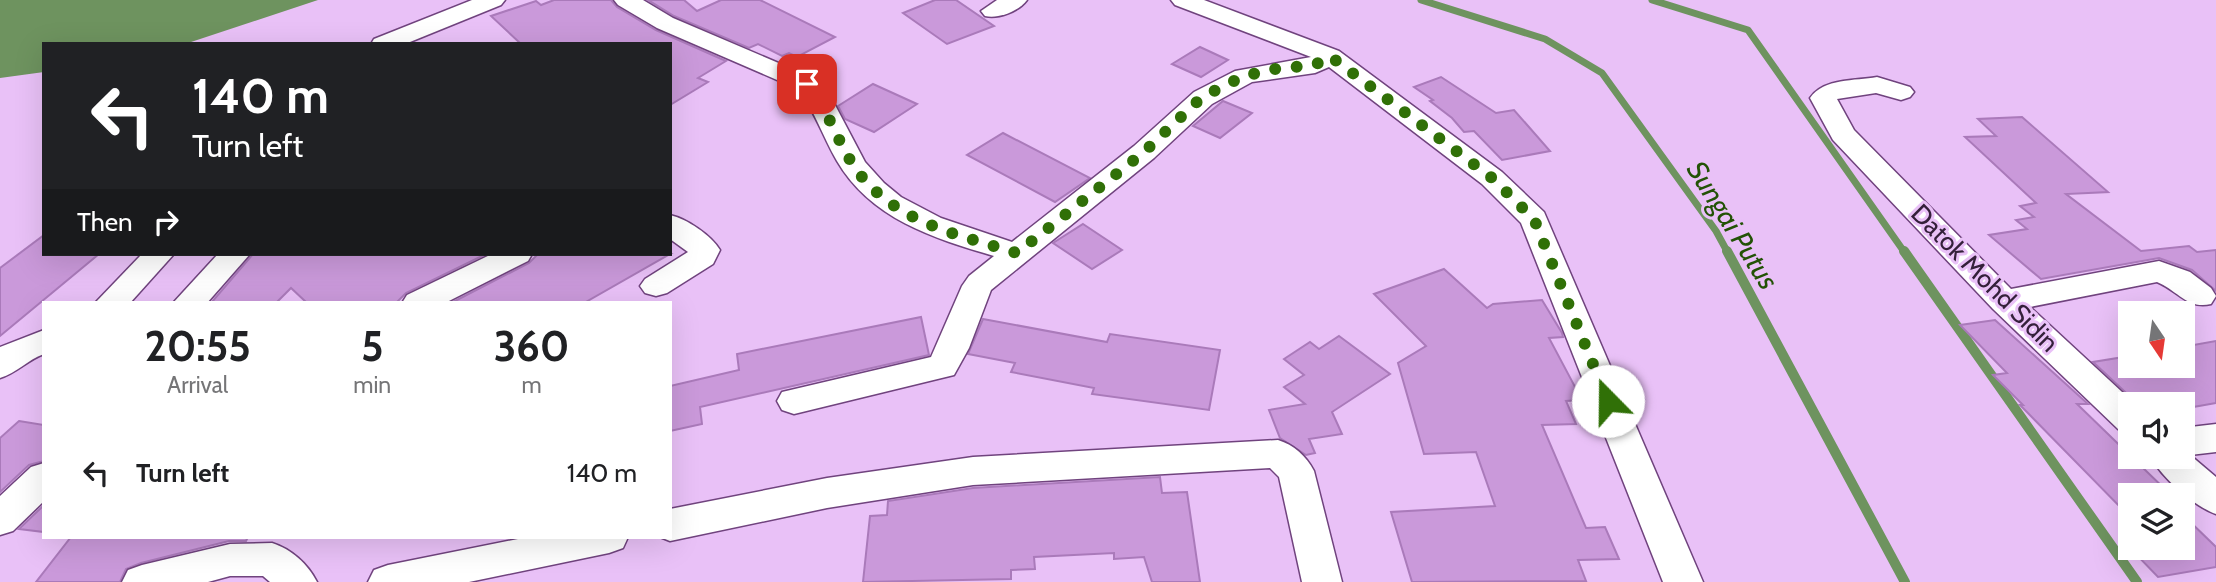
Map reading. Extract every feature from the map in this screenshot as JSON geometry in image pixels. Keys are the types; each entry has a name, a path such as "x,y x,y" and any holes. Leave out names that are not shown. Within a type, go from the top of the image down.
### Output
{"street":[{"path":"401,41 493,0"},
{"path":"626,0 665,23 807,84 818,97 857,170 885,201 930,227 1017,253"},
{"path":"993,11 1015,0"},
{"path":"1184,0 1330,56 1492,178 1534,219 1682,582"},
{"path":"794,401 942,366 951,355 956,332 970,296 980,283 1144,152 1202,97 1244,76 1275,69 1315,65 1330,56"},
{"name":"Datok Mohd Sidin","path":"1901,92 1877,85 1829,92 1823,98 1843,134 2004,301 2118,409"},
{"path":"656,286 702,257 705,250 672,225"},
{"path":"113,301 157,256"},
{"path":"191,301 233,256"},
{"path":"422,301 513,256"},
{"path":"2004,301 2159,271 2179,279 2200,296"},
{"path":"0,366 16,352 42,342"},
{"path":"2195,440 2216,438"},
{"path":"672,525 827,493 973,471 1278,454 1296,471 1322,582"},
{"path":"2182,469 2216,499"},
{"path":"0,520 42,479"},
{"path":"388,582 599,539"},
{"path":"142,582 230,560 272,559 297,582"}],"shaded area":[{"path":"0,0 318,0 191,42 42,42 42,72 0,78"}],"building":[{"path":"554,0 611,0 617,7 656,30 726,61 698,78 708,82 672,104 672,42 519,42 491,16 536,1 541,5"},
{"path":"648,0 684,0 697,11 721,0 760,0 835,37 797,57 789,53 782,56 758,44 749,48 674,16"},
{"path":"935,0 956,0 994,26 947,44 903,13"},
{"path":"1200,47 1228,60 1201,77 1172,64"},
{"path":"1441,77 1496,113 1514,110 1550,151 1502,160 1474,131 1464,132 1452,118 1430,101 1433,100 1414,87"},
{"path":"873,84 917,104 874,132 845,119 838,106"},
{"path":"1223,101 1252,113 1220,138 1193,126"},
{"path":"2022,117 2108,192 2066,194 2141,251 2189,246 2197,252 2216,250 2216,291 2192,270 2159,258 2041,279 1989,235 2027,229 2016,220 2034,217 2020,206 2036,203 1965,137 1996,136 1978,119"},
{"path":"1003,133 1090,178 1055,202 967,155"},
{"path":"1083,224 1122,250 1092,269 1053,243"},
{"path":"42,236 42,256 97,256 0,336 0,268"},
{"path":"251,256 482,256 406,293 398,301 305,301 291,288 278,301 213,301"},
{"path":"536,256 666,256 588,301 455,301 529,263"},
{"path":"1444,269 1487,308 1493,304 1542,300 1562,333 1563,337 1549,338 1582,400 1566,401 1576,424 1542,425 1586,528 1605,527 1619,559 1578,560 1586,581 1412,582 1391,512 1495,506 1476,452 1424,454 1398,363 1426,346 1374,294"},
{"path":"921,317 929,355 700,407 702,424 672,431 672,386 739,370 737,354"},
{"path":"983,319 1107,342 1110,334 1220,350 1209,410 1092,394 1094,388 1011,372 1015,363 968,354"},
{"path":"1995,320 2088,404 2077,404 2118,444 2118,469 2144,469 2159,483 2118,483 2118,505 1993,375 2007,373 1960,325"},
{"path":"1339,336 1390,374 1332,412 1342,434 1309,439 1315,453 1306,455 1280,438 1269,410 1305,404 1284,387 1304,375 1284,359 1310,342 1319,349"},
{"path":"2216,341 2216,403 2195,407 2195,392 2125,392 2093,362 2118,358 2118,378 2195,378 2195,345"},
{"path":"19,421 42,425 42,462 29,465 0,492 0,438"},
{"path":"1160,477 1162,493 1187,492 1200,582 1152,582 1144,557 1114,559 1114,553 1034,557 1035,569 1011,570 1011,579 863,582 870,516 887,515 888,501 973,488"},
{"path":"42,507 42,532 19,529"},
{"path":"2195,527 2216,547 2216,567 2158,577 2142,560 2195,560"},
{"path":"69,539 247,539 141,563 126,569 120,582 36,582"}],"waterway":[{"name":"Sungai Putus","path":"1421,0 1545,39 1602,73 1716,231 1728,253"},
{"path":"1652,0 1748,30 1905,253"},
{"name":"Sungai Putus","path":"1727,251 1905,582"},
{"path":"1904,251 2137,582"}],"route":[{"path":"807,84 818,97 857,170 885,201 930,227 1017,253 1144,152 1202,97 1244,76 1275,69 1315,65 1330,56 1492,178 1534,219 1608,401"}]}
